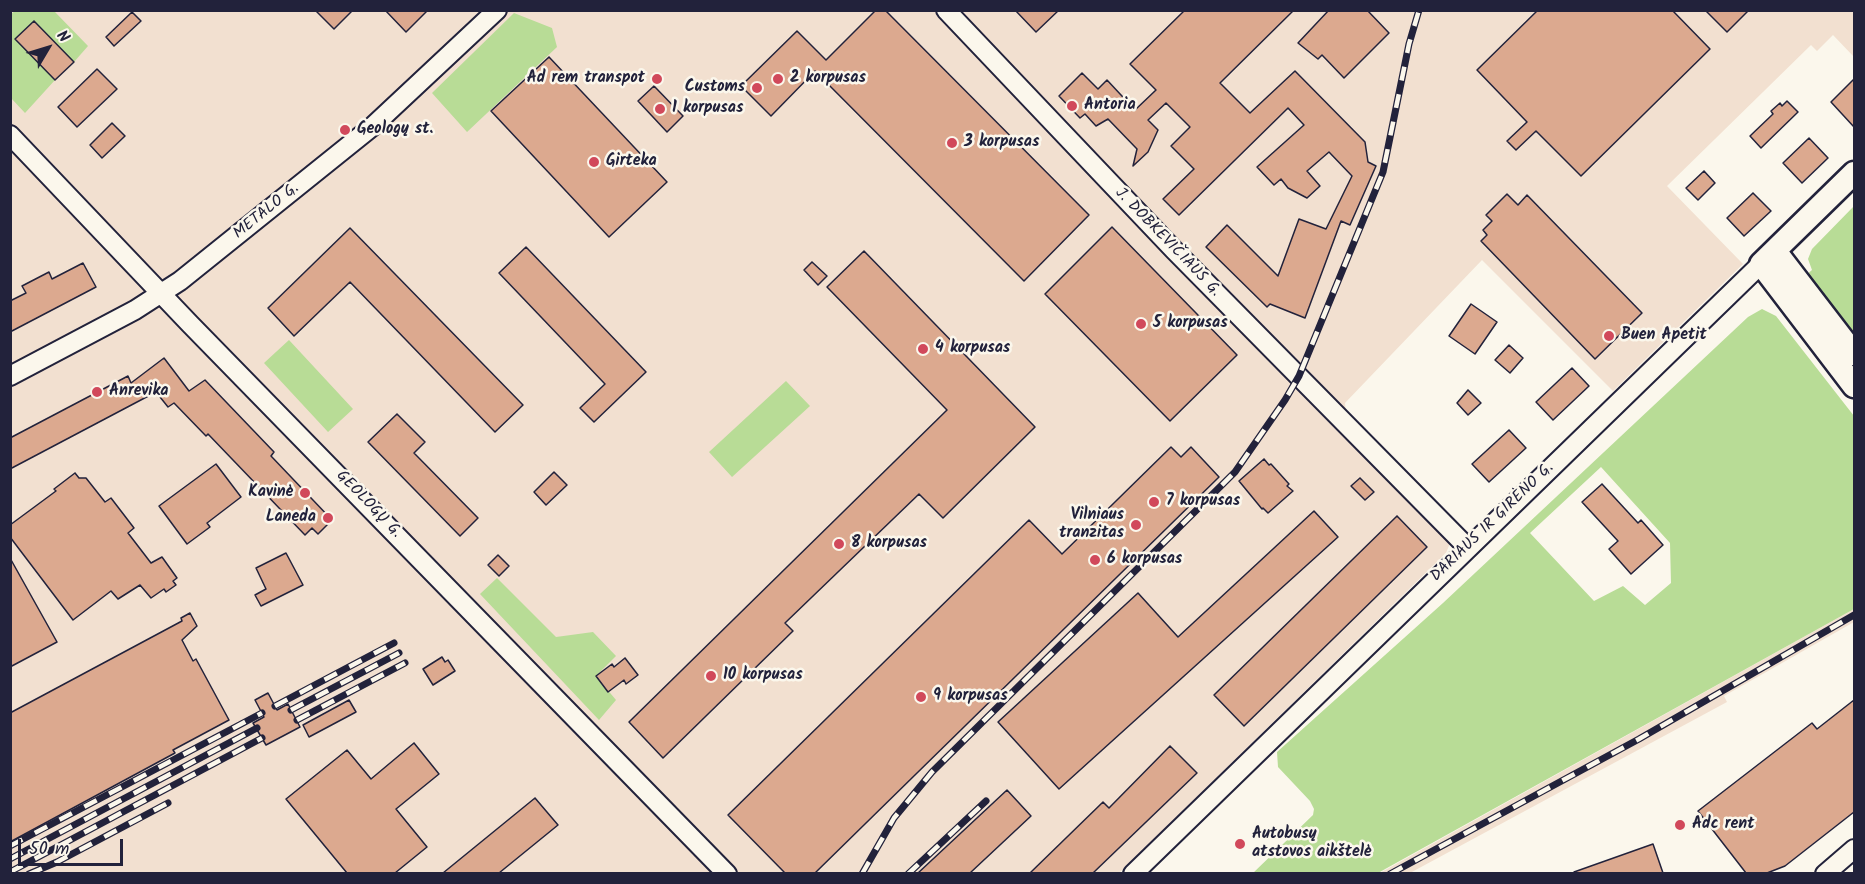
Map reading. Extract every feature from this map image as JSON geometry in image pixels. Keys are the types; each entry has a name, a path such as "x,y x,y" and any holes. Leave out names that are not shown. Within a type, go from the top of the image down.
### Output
{"main road":[{"name":"DARIAUS IR GIRĖNO G.","path":"1768,258 1854,173"},
{"path":"1768,258 1854,354"},
{"path":"1768,258 1854,386"}],"street":[{"name":"METALO G.","path":"10,376 135,310 180,281 374,126 497,10"},
{"name":"J. DOBKEVIČIAUS G.","path":"946,10 1125,200 1468,548"},
{"name":"GEOLOGŲ G.","path":"10,135 727,873"},
{"name":"DARIAUS IR GIRĖNO G.","path":"1133,873 1768,258"},
{"path":"1825,873 1854,849"}],"shaded area":[{"path":"1854,10 1854,57 1833,35 1817,51 1811,45 1667,186 1743,264 1613,391 1482,260 1345,403 1346,413 1457,526 1446,553 1119,873 11,874 10,11"},
{"path":"1854,609 1854,622 1724,696 1727,702 1410,873 1378,874"}],"green space":[{"path":"15,11 56,11 88,46 74,62 34,21 16,39 55,80 25,113 11,98 11,14"},
{"path":"514,13 552,28 557,47 467,132 432,93"},
{"path":"1854,206 1854,340 1805,276 1812,270 1808,259 1812,249"},
{"path":"1762,309 1776,316 1854,416 1854,609 1378,873 1253,873 1313,815 1314,809 1310,801 1278,767 1277,752 1443,603 1748,317","holes":["1601,467 1670,543 1671,583 1645,605 1623,586 1594,601 1530,533"]},
{"path":"289,340 353,409 328,432 264,363"},
{"path":"786,381 810,406 732,477 709,452"},
{"path":"497,578 556,637 593,632 616,656 596,676 616,700 599,720 480,594"}],"building":[{"path":"315,10 353,10 334,29"},
{"path":"385,10 428,10 406,32"},
{"name":"3 korpusas","path":"876,10 885,10 1089,215 1024,281 815,71 771,116 741,86 797,31 826,60"},
{"path":"1015,10 1059,10 1036,32"},
{"path":"1185,10 1294,10 1220,83 1250,113 1295,71 1365,142 1368,162 1376,166 1350,225 1341,221 1305,318 1270,304 1267,307 1206,247 1227,225 1278,276 1299,219 1326,229 1352,176 1329,152 1307,171 1320,186 1307,198 1288,188 1281,179 1274,185 1257,167 1304,125 1288,108 1179,215 1163,199 1194,169 1171,146 1190,127 1166,103 1148,120 1158,130 1148,152 1133,166 1137,149 1108,119 1096,126 1085,114 1080,118 1059,96 1082,73 1098,89 1107,80 1135,110 1156,90 1130,64"},
{"path":"1329,10 1367,10 1389,33 1344,78 1322,55 1318,59 1298,43"},
{"path":"1538,10 1672,10 1710,49 1581,176 1536,131 1516,150 1507,141 1527,122 1477,70"},
{"path":"1705,10 1749,10 1727,32"},
{"path":"132,12 141,21 114,46 106,37"},
{"path":"34,21 74,62 55,80 15,39"},
{"name":"Girteka","path":"549,57 667,182 609,237 491,111"},
{"path":"97,69 117,89 77,127 58,107"},
{"path":"1854,79 1854,127 1831,102"},
{"name":"1 korpusas","path":"654,86 683,116 667,132 638,101"},
{"path":"1787,101 1798,112 1761,148 1750,136 1773,114 1771,111 1780,103 1782,106"},
{"path":"112,123 125,136 102,158 90,145"},
{"path":"1809,138 1828,158 1802,183 1783,163"},
{"path":"1704,171 1715,183 1698,200 1686,188"},
{"path":"1753,193 1771,211 1744,236 1727,218"},
{"path":"1507,194 1518,205 1527,195 1642,313 1595,359 1481,241 1487,235 1483,230 1492,221 1486,215"},
{"name":"5 korpusas","path":"1112,227 1237,355 1170,421 1045,294"},
{"path":"350,228 523,405 495,432 350,282 294,336 268,308"},
{"path":"526,247 646,372 594,422 580,408 605,384 499,273"},
{"path":"864,251 1035,427 943,518 919,494 785,623 793,631 663,758 629,722 947,410 827,287"},
{"path":"812,262 827,276 818,285 804,270"},
{"path":"83,263 96,287 10,332 10,301 26,293 22,286 49,272 52,279"},
{"path":"1471,304 1497,322 1475,354 1449,336"},
{"path":"1509,345 1523,358 1510,373 1495,360"},
{"path":"164,358 189,391 205,380 274,452 271,456 332,520 318,534 312,528 305,535 208,434 206,436 174,403 168,407 156,392 10,469 10,438 128,376 131,383"},
{"path":"1572,368 1589,386 1553,420 1536,402"},
{"path":"1468,390 1481,403 1468,415 1457,403"},
{"path":"397,414 425,442 414,453 478,518 460,536 368,442"},
{"path":"1509,430 1526,448 1489,482 1472,464"},
{"name":"9 korpusas","path":"1171,447 1181,457 1191,447 1219,477 815,873 785,873 728,815 1029,520 1062,554"},
{"path":"1264,459 1269,465 1271,464 1293,491 1268,513 1239,481"},
{"path":"216,464 241,497 207,523 210,527 187,544 159,506"},
{"path":"554,472 567,485 546,505 534,492"},
{"path":"75,473 79,478 86,478 105,502 111,498 134,528 128,533 151,563 162,557 177,578 173,581 176,585 166,592 164,589 151,598 140,585 118,599 111,591 73,620 10,537 10,525 56,491 54,489"},
{"path":"1360,478 1374,492 1365,500 1351,486"},
{"path":"1602,484 1638,523 1641,520 1663,545 1631,574 1609,549 1618,541 1582,502"},
{"path":"1314,511 1338,537 1059,789 998,722 1138,593 1178,637"},
{"path":"1397,516 1427,547 1244,726 1214,695"},
{"path":"286,553 303,585 261,606 255,595 266,589 256,568"},
{"path":"498,555 509,566 499,576 488,565"},
{"path":"10,558 57,642 10,667"},
{"path":"190,613 197,626 182,640 193,661 196,659 229,720 173,750 175,753 10,842 10,713 182,621 181,618"},
{"path":"442,657 445,662 448,660 455,671 433,685 423,669"},
{"path":"625,658 638,675 626,684 624,680 608,692 596,676 612,664 614,667"},
{"path":"268,693 277,710 288,704 300,727 266,745 253,723 264,717 255,700"},
{"path":"349,700 356,712 309,737 303,725"},
{"path":"1854,700 1854,812 1785,866 1767,873 1746,873 1698,811 1812,723 1817,729"},
{"path":"414,743 439,774 396,809 427,847 395,873 347,873 286,799 347,750 371,779"},
{"path":"1170,746 1197,773 1093,873 1030,873 1103,802 1109,808"},
{"path":"1007,790 1031,816 970,873 918,873"},
{"path":"535,798 558,825 499,873 443,873"},
{"path":"1653,844 1663,873 1574,872"}],"railway":[{"path":"862,874 894,818 932,772 1235,472 1285,400 1299,376 1383,172 1409,44 1419,10"},
{"path":"1390,874 1639,739 1854,615"},
{"path":"275,706 394,643"},
{"path":"291,710 399,653"},
{"path":"297,720 405,663"},
{"path":"10,846 262,713"},
{"path":"10,859 257,728"},
{"path":"10,872 262,738"},
{"path":"908,874 986,801"},
{"path":"29,874 57,862 168,803"}],"place":[{"name":"Ad rem transpot","path":"657,79"},
{"name":"2 korpusas","path":"778,79"},
{"name":"Customs","path":"757,88"},
{"name":"Antoria","path":"1072,106"},
{"name":"1 korpusas","path":"660,109"},
{"name":"Geologų st.","path":"345,130"},
{"name":"3 korpusas","path":"952,143"},
{"name":"Girteka","path":"594,162"},
{"name":"5 korpusas","path":"1141,324"},
{"name":"Buen Apetit","path":"1609,336"},
{"name":"4 korpusas","path":"923,349"},
{"name":"Anrevika","path":"97,392"},
{"name":"Kavinė","path":"305,493"},
{"name":"7 korpusas","path":"1154,502"},
{"name":"Laneda","path":"328,518"},
{"name":"Vilniaus tranzitas","path":"1136,525"},
{"name":"8 korpusas","path":"839,544"},
{"name":"6 korpusas","path":"1095,560"},
{"name":"10 korpusas","path":"711,676"},
{"name":"9 korpusas","path":"921,697"},
{"name":"Adc rent","path":"1680,825"},
{"name":"Autobusų atstovos aikštelė","path":"1240,844"}]}
